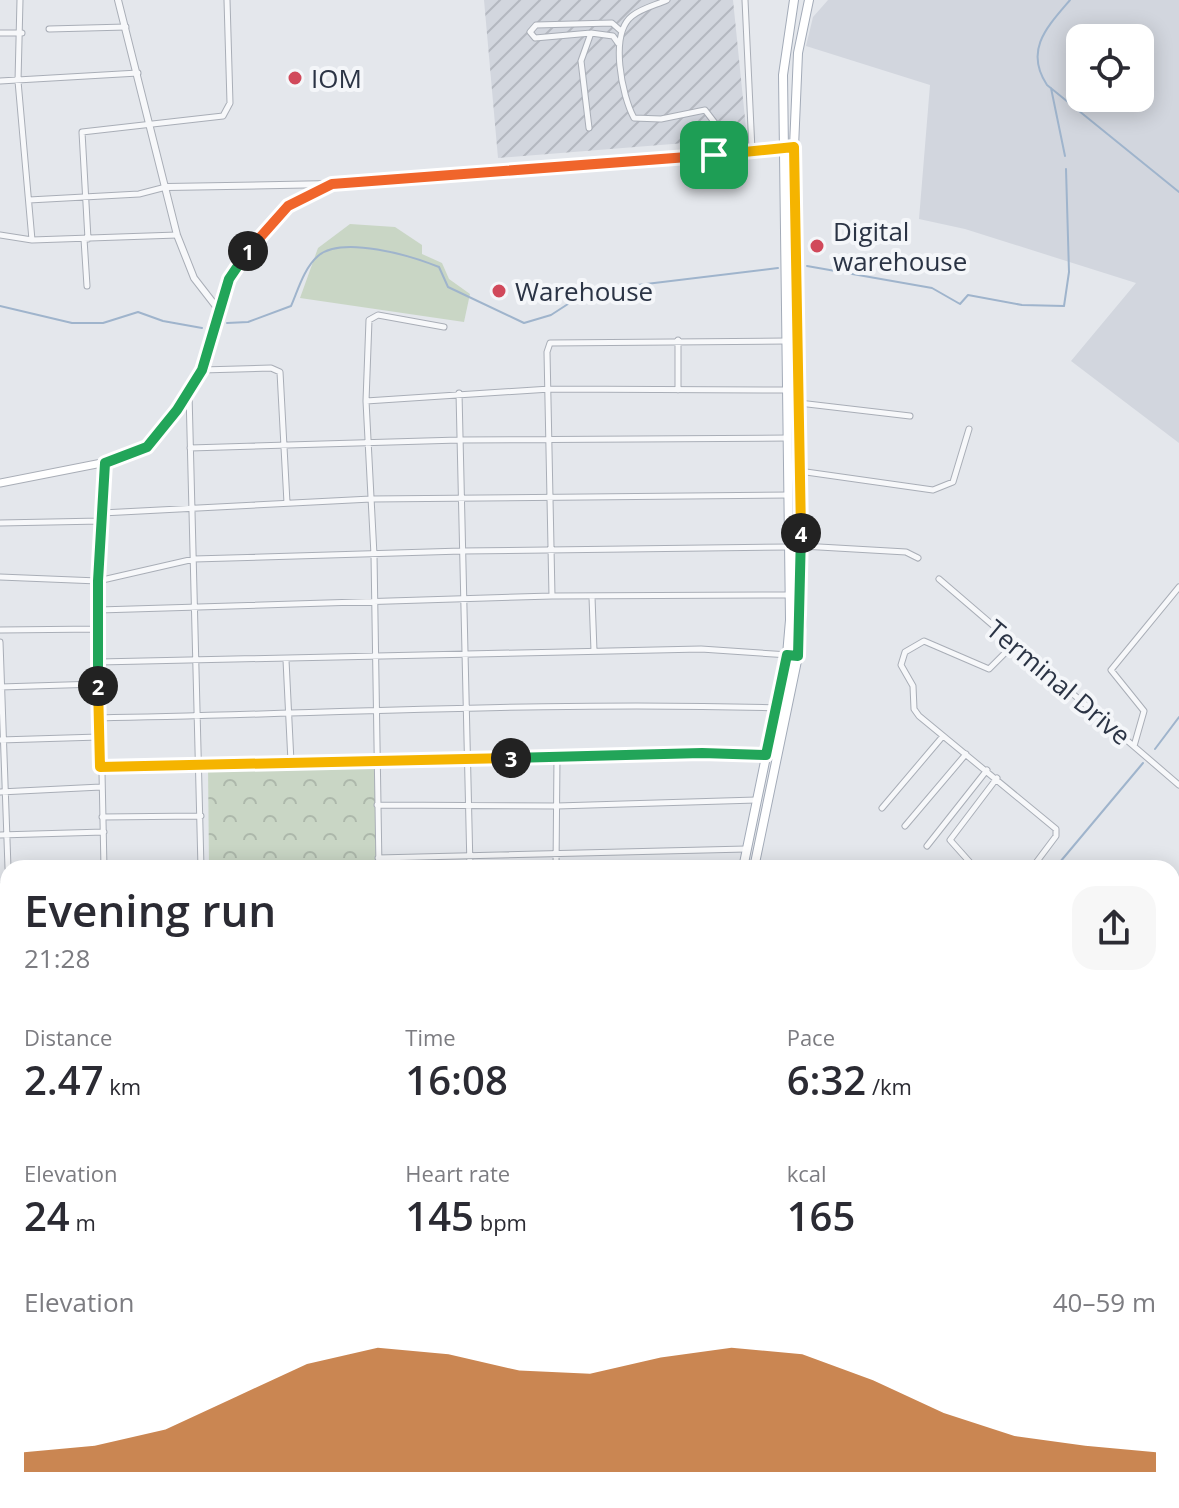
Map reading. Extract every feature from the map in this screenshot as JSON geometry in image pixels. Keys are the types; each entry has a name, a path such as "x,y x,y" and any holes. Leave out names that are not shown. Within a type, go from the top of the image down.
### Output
{"main road":[{"path":"744,860 787,655 790,438 783,75 794,0"},
{"path":"756,860 798,656 802,546 798,470 794,147 798,53 809,0"},
{"path":"0,483 105,463 147,447 202,370 229,279 288,206 332,184 794,147"}],"street":[{"path":"20,0 22,33 18,81 32,240"},
{"path":"118,0 177,235 194,278 218,309"},
{"path":"87,286 82,132 223,116 229,110 227,0"},
{"path":"620,56 621,31 631,16 667,0"},
{"path":"745,0 752,150"},
{"path":"621,31 612,23 536,25 530,32 535,38 591,33 613,36 618,40 625,100 634,118 661,119 705,110 718,127 714,155"},
{"path":"49,29 126,27"},
{"path":"0,33 22,33"},
{"path":"589,128 581,61 591,33"},
{"path":"0,81 138,73"},
{"path":"29,200 139,194 167,187 332,184"},
{"path":"0,235 32,240 177,235"},
{"path":"444,327 370,316 366,401 374,555 378,858 746,849"},
{"path":"678,340 678,390"},
{"path":"552,596 547,352 550,343 786,341"},
{"path":"202,370 279,371 282,378 287,503"},
{"path":"189,389 201,860"},
{"path":"366,401 550,389 788,390"},
{"path":"459,393 470,860"},
{"path":"799,403 910,416"},
{"path":"798,470 933,490 953,482 969,429"},
{"path":"190,448 459,440 790,438"},
{"path":"104,860 98,581 105,463"},
{"path":"102,513 371,499 790,495"},
{"path":"0,523 101,521"},
{"path":"802,546 906,552 918,558"},
{"path":"0,577 98,581 194,559 549,549 789,547"},
{"name":"Terminal Drive","path":"939,579 1179,785"},
{"path":"1134,746 1144,711 1111,670 1179,587"},
{"path":"99,610 552,596 790,595"},
{"path":"592,597 594,651"},
{"path":"0,630 99,629"},
{"path":"1013,645 989,669 930,642 920,641 905,652 901,665 913,686 914,709 1056,829 1056,836 1038,860"},
{"path":"0,642 8,860"},
{"path":"99,662 712,649 798,656"},
{"path":"286,660 291,762"},
{"path":"2,687 98,684"},
{"path":"99,718 376,713 466,707 777,708"},
{"path":"882,808 943,736"},
{"path":"2,740 99,737"},
{"path":"100,767 702,753 766,755"},
{"path":"905,826 966,754"},
{"path":"556,860 557,757"},
{"path":"927,846 987,770"},
{"path":"968,860 950,840 997,778"},
{"path":"4,792 101,787"},
{"path":"377,805 467,803 557,806 757,800"},
{"path":"102,817 201,816"},
{"path":"0,835 104,832"}],"shaded area":[{"path":"484,0 733,0 747,138 498,158"},
{"path":"828,0 1179,0 1179,443 1071,361 1136,283 965,229 919,219 930,85 806,46 813,17"}],"green space":[{"path":"350,224 395,227 422,245 422,254 442,263 449,279 470,294 464,322 300,298 318,248"},
{"path":"376,764 378,860 209,860 208,766"}],"waterway":[{"path":"1070,0 1053,20 1038,50 1040,72 1047,85 1179,192"},
{"path":"1051,88 1065,156"},
{"path":"807,266 932,288 960,304 968,295 1022,305 1064,306 1069,272 1066,169"},
{"path":"227,323 248,322 291,306 313,261 329,250 343,247 395,253 439,267 448,287 524,323 551,315 588,291 778,268"},
{"path":"0,306 72,323 103,323 138,312 163,321 202,328"},
{"path":"1155,749 1179,717"},
{"path":"1062,860 1143,763"}],"place":[{"name":"IOM","path":"295,78"},
{"name":"Digital warehouse","path":"817,246"},
{"name":"Warehouse","path":"499,291"}],"route":[{"path":"794,147 802,621 798,656 787,655 766,755 702,753 100,767 98,581 105,463 147,447 177,410 202,370 229,279 288,206 332,184 714,155 794,147"}]}
